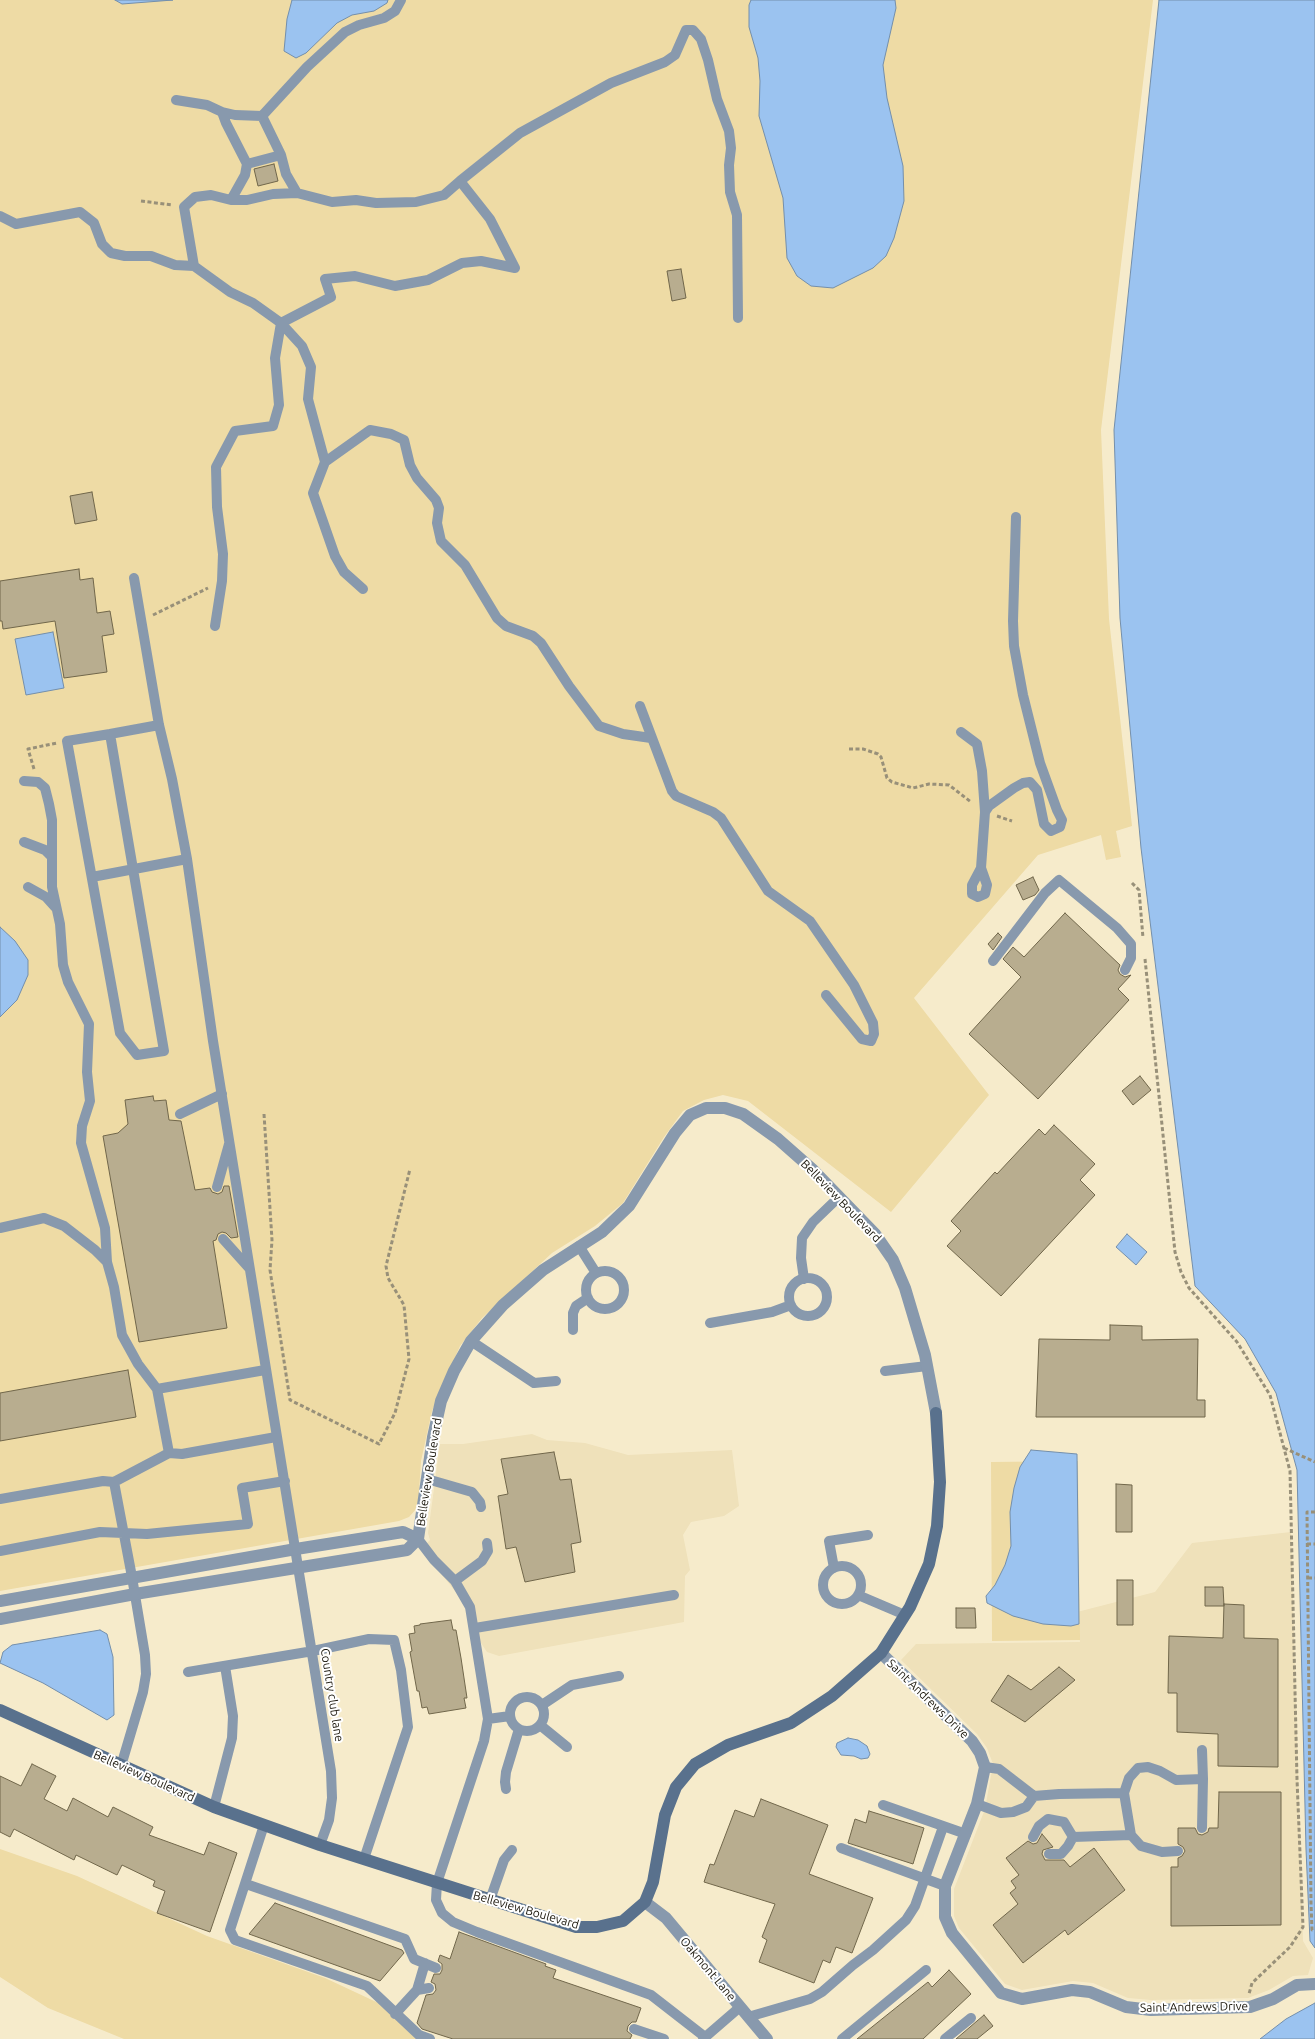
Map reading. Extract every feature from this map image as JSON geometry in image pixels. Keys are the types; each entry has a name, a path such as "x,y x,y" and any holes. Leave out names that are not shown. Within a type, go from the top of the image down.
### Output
{"street":[{"name":"Belleview Boulevard","path":"0,1619 135,1594 407,1550 418,1539 433,1437 442,1401 454,1371 472,1341 503,1305 543,1270 602,1232 629,1206 675,1133 690,1115 706,1108 725,1108 743,1114 778,1139 812,1168 875,1234 893,1260 916,1319 936,1413 940,1482 938,1526 929,1564 905,1615 881,1653 832,1696 791,1723 728,1745 695,1764 676,1787 665,1815 654,1882 645,1902 623,1921 597,1927 576,1927 320,1845 214,1807 0,1710"},
{"name":"Belleview Boulevard","path":"0,1601 402,1532 418,1539"},
{"name":"Saint Andrews Drive","path":"881,1653 972,1741 980,1753 985,1767 978,1804 945,1886 945,1917 952,1933 1001,1993 1022,1999 1072,1990 1090,1992 1126,2007 1151,2010 1250,2007 1273,1999 1297,1985 1315,1984"},
{"name":"Oakmont Lane","path":"645,1902 666,1918 767,2039"}],"lane":[{"path":"176,100 207,104 222,112 249,117 262,116 307,68 345,32 359,25 384,18 395,11 401,0"},
{"path":"194,266 184,207 195,197 211,195 231,200 260,198 273,194 297,193 332,202 356,200 376,203 416,202 444,195 520,133 611,83 665,62 675,55 686,30 693,30 700,39 708,60 717,99 729,131 731,148 728,165 730,192 736,215 738,318"},
{"path":"222,112 247,164 245,175 231,200"},
{"path":"262,116 280,155 286,174 297,193"},
{"path":"247,164 280,155"},
{"path":"281,323 331,297 325,279 355,276 395,286 428,280 462,263 481,261 515,268 490,219 460,181"},
{"path":"0,216 16,224 80,212 94,223 102,244 111,253 125,256 152,256 175,264 194,266 230,292 254,303 281,323 302,346 311,367 308,399 325,462"},
{"path":"215,626 222,581 223,554 217,507 216,467 235,431 273,426 279,405 275,358 281,323"},
{"path":"363,589 344,572 336,556 313,493 325,462 370,430 391,434 404,440 410,466 417,478 436,500 439,508 437,523 440,542 465,565 497,618 506,626 533,636 541,643 569,686 600,726 623,734 651,738"},
{"path":"981,868 989,806 1023,782 1030,782 1036,790 1044,824 1051,830 1060,827 1062,820 1054,805 1040,763 1023,695 1014,646 1016,518"},
{"name":"Country club lane","path":"134,578 140,621 187,859 213,1040 265,1370 332,1771 332,1798 329,1820 320,1845"},
{"path":"640,706 651,738 676,796 713,812 721,818 768,891 810,921 854,985 873,1023 874,1034 871,1041 862,1039 826,995"},
{"path":"110,734 164,1050 136,1055 120,1033 67,741 160,725"},
{"path":"961,732 977,744 988,814"},
{"path":"24,782 38,782 45,788 52,820 52,887 55,908 60,924 66,973 89,1024 86,1072 90,1101 82,1126 81,1143 105,1228 108,1262 122,1335 138,1364 157,1388 169,1453"},
{"path":"24,842 46,850 52,857"},
{"path":"92,877 187,859"},
{"path":"993,962 1045,893 1059,880 1117,928 1131,944 1131,958 1126,970"},
{"path":"28,887 46,897 55,908"},
{"path":"180,1114 222,1094"},
{"path":"217,1187 230,1141"},
{"path":"804,1279 801,1258 802,1238 813,1222 839,1197"},
{"path":"1,1229 44,1218 64,1226 108,1262"},
{"path":"223,1239 249,1268"},
{"path":"579,1246 596,1273"},
{"path":"607,1271 618,1276 624,1286 622,1298 614,1307 602,1309 591,1303 588,1298 586,1287 588,1281 596,1273 607,1271"},
{"path":"799,1280 817,1280 826,1290 827,1296 823,1308 813,1316 800,1314 791,1305 789,1300 791,1288 799,1280"},
{"path":"574,1330 572,1322 576,1306 588,1298"},
{"path":"710,1323 772,1312 791,1305"},
{"path":"472,1341 534,1383 556,1381"},
{"path":"885,1371 927,1366"},
{"path":"157,1388 265,1370"},
{"path":"0,1499 103,1480 114,1482 169,1453 182,1454 276,1437"},
{"path":"427,1479 472,1492 480,1502 481,1507"},
{"path":"0,1551 100,1532 146,1534 248,1524 242,1488 285,1481"},
{"path":"114,1482 135,1594 146,1674 143,1692 121,1766"},
{"path":"834,1568 829,1541 868,1535"},
{"path":"418,1539 434,1560 455,1582 470,1607 488,1719 484,1741 437,1883 436,1900 442,1912 453,1922 651,1995 704,2038 744,2012 810,1999 822,1992 841,1974 874,1950 906,1920 916,1906 943,1827"},
{"path":"455,1582 482,1561 488,1551 487,1543"},
{"path":"846,1567 856,1573 861,1584 858,1595 853,1600 841,1604 830,1600 825,1595 823,1582 825,1576 834,1568 846,1567"},
{"path":"474,1628 674,1595"},
{"path":"858,1595 905,1615"},
{"path":"188,1672 313,1651 369,1639 394,1640 401,1670 408,1727 364,1859"},
{"path":"214,1807 232,1738 233,1716 225,1666"},
{"path":"542,1705 572,1685 619,1676"},
{"path":"522,1698 533,1698 542,1705 544,1716 540,1725 530,1731 519,1729 515,1726 510,1716 513,1705 522,1698"},
{"path":"488,1719 510,1716"},
{"path":"540,1725 567,1747"},
{"path":"506,1790 506,1772 519,1729"},
{"path":"1202,1750 1202,1828"},
{"path":"985,1767 999,1769 1034,1796 1124,1793"},
{"path":"1178,1851 1162,1852 1141,1846 1131,1835 1124,1793 1129,1778 1138,1768 1148,1767 1176,1780 1203,1779"},
{"path":"978,1804 1001,1813 1013,1812 1026,1807 1034,1796"},
{"path":"883,1805 966,1834"},
{"path":"1034,1837 1039,1826 1048,1819 1064,1822 1073,1837"},
{"path":"264,1825 230,1930 235,1940 367,1986 419,2035 430,2039"},
{"path":"1073,1837 1131,1835"},
{"path":"1049,1854 1061,1854 1073,1837"},
{"path":"841,1848 945,1886"},
{"path":"490,1900 504,1860 512,1850"},
{"path":"246,1884 405,1939 414,1959 436,1968"},
{"path":"395,2014 417,1990 425,1963"},
{"path":"842,2039 926,1970"},
{"path":"417,1990 429,1988"},
{"path":"946,2039 971,2018"},
{"path":"634,2029 664,2039"}],"path":[{"path":"141,201 184,207"},
{"path":"140,621 222,581"},
{"path":"38,782 28,749 67,741"},
{"path":"849,749 863,749 878,754 887,778 892,782 913,788 929,784 953,786 963,797 977,805"},
{"path":"988,814 1001,816 1006,821 1012,821"},
{"path":"1132,883 1138,890 1144,946"},
{"path":"1145,956 1175,1252 1181,1272 1189,1288 1237,1342 1270,1395 1290,1471 1297,1779 1303,1927 1290,1947 1252,1983 1248,1993 1250,2007"},
{"path":"264,1114 272,1240 270,1270 290,1400 379,1444 395,1413 409,1359 404,1305 388,1278 386,1266 410,1169"},
{"path":"1283,1448 1315,1462"},
{"path":"1315,1512 1307,1512 1310,1802 1313,1827 1312,1930 1315,1930"},
{"path":"1307,1544 1315,1544"},
{"path":"1308,1578 1315,1578"},
{"path":"1308,1608 1315,1608"},
{"path":"1308,1639 1315,1639"},
{"path":"1309,1668 1315,1668"},
{"path":"1309,1695 1315,1695"},
{"path":"1309,1721 1315,1721"},
{"path":"1310,1747 1315,1747"},
{"path":"1310,1774 1315,1774"},
{"path":"1310,1802 1315,1802"}],"shaded area":[{"path":"0,0 1153,0 1101,430 1109,619 1132,826 1116,831 1121,857 1106,860 1101,835 1038,855 914,998 989,1095 891,1212 748,1101 723,1095 704,1100 683,1111 664,1137 623,1203 595,1226 552,1253 482,1318 460,1346 432,1411 421,1461 418,1507 409,1517 399,1521 0,1591"},
{"path":"532,1434 547,1440 585,1443 628,1455 732,1450 739,1506 724,1516 691,1522 683,1535 690,1570 685,1576 684,1622 499,1656 487,1652 479,1640 471,1611 434,1565 426,1544 430,1540 428,1533 440,1444 463,1444"},
{"path":"1078,1461 1080,1640 992,1641 991,1462"},
{"path":"1291,1532 1303,1941 1313,1958 1308,1975 1293,1976 1269,1990 1248,1998 1151,2000 1128,1998 1093,1983 1073,1981 1022,1990 1005,1984 959,1928 954,1916 954,1889 985,1809 993,1764 987,1748 977,1734 901,1660 916,1644 1080,1642 1077,1612 1155,1592 1192,1543"},
{"path":"0,1849 77,1876 207,1936 325,1978 402,2014 417,2039 124,2039 48,2008 0,1977"}],"water":[{"path":"115,0 173,0 122,4"},
{"path":"292,0 388,0 387,3 374,11 352,15 337,23 306,53 296,58 284,51 287,19"},
{"path":"751,0 895,0 896,8 883,65 887,98 903,166 904,201 894,238 886,256 873,268 833,288 811,286 797,276 787,258 783,198 759,116 760,81 758,58 749,27 749,5"},
{"path":"1159,0 1315,0 1315,1948 1310,1941 1306,1849 1297,1470 1276,1393 1245,1339 1195,1286 1141,848 1120,618 1114,430"},
{"path":"53,632 64,688 26,695 15,639"},
{"path":"0,927 15,941 28,960 28,975 17,1000 0,1017"},
{"path":"1127,1234 1147,1252 1136,1265 1116,1247"},
{"path":"1031,1450 1077,1454 1079,1624 1071,1626 1043,1624 1013,1616 987,1603 986,1596 995,1585 1005,1565 1011,1546 1010,1512 1014,1488 1020,1467"},
{"path":"100,1630 107,1634 113,1657 114,1715 107,1720 43,1683 0,1663 3,1652 12,1645"},
{"path":"848,1738 858,1740 867,1746 870,1754 868,1758 861,1759 854,1756 841,1755 836,1747 837,1743"},
{"path":"1315,2003 1315,2039 1260,2039 1286,2019"}],"building":[{"path":"274,164 278,181 258,186 254,169"},
{"path":"681,269 686,298 672,301 667,271"},
{"path":"92,492 97,520 75,524 70,496"},
{"path":"79,569 80,580 93,578 97,613 110,611 114,634 102,636 107,672 64,678 55,621 3,629 2,621 0,621 0,581"},
{"path":"1033,877 1039,890 1035,895 1023,900 1016,885"},
{"path":"1065,913 1120,965 1118,970 1120,974 1125,977 1131,975 1118,989 1129,1000 1038,1099 969,1034 1021,977 1003,959 1013,947 1024,957"},
{"path":"998,933 1002,937 993,950 988,944"},
{"path":"1140,1076 1151,1090 1133,1105 1122,1091"},
{"path":"153,1096 154,1101 166,1100 169,1120 181,1121 195,1190 210,1188 212,1192 218,1194 222,1192 224,1186 229,1186 238,1237 231,1238 222,1232 213,1241 227,1328 139,1342 103,1136 118,1133 128,1124 125,1100"},
{"path":"1054,1125 1095,1164 1080,1180 1095,1195 1001,1296 947,1246 961,1231 951,1221 995,1172 997,1174 1039,1129 1045,1135"},
{"path":"1110,1325 1142,1326 1142,1340 1198,1339 1197,1400 1205,1400 1205,1417 1036,1417 1039,1339 1110,1340"},
{"path":"128,1370 136,1417 0,1441 0,1393"},
{"path":"554,1452 560,1480 571,1479 581,1542 571,1544 575,1572 525,1582 516,1547 506,1549 498,1496 508,1494 501,1459"},
{"path":"1116,1484 1132,1485 1132,1532 1116,1532"},
{"path":"1117,1580 1133,1580 1133,1625 1117,1625"},
{"path":"1205,1587 1223,1587 1224,1606 1205,1606"},
{"path":"1224,1604 1244,1605 1244,1638 1278,1639 1278,1767 1218,1766 1218,1734 1177,1732 1177,1693 1168,1693 1169,1636 1223,1638"},
{"path":"956,1608 975,1608 976,1628 956,1628"},
{"path":"451,1620 453,1630 456,1630 461,1658 467,1698 464,1698 466,1708 429,1714 427,1707 422,1708 419,1691 417,1691 410,1652 412,1651 409,1634 415,1633 414,1626 420,1624"},
{"path":"1059,1667 1075,1680 1025,1722 991,1701 1008,1675 1031,1690"},
{"path":"32,1764 56,1776 44,1799 67,1811 73,1798 108,1817 113,1807 153,1827 149,1835 204,1855 209,1842 237,1853 210,1932 157,1913 165,1891 153,1886 155,1881 122,1865 117,1875 76,1855 74,1860 14,1829 10,1837 0,1832 0,1776 21,1786"},
{"path":"1219,1792 1281,1792 1281,1925 1171,1926 1171,1867 1178,1867 1178,1858 1185,1851 1178,1844 1178,1828 1195,1828 1198,1834 1202,1835 1208,1832 1209,1828 1218,1828"},
{"path":"761,1799 828,1825 809,1874 873,1898 852,1953 836,1947 830,1963 823,1960 814,1983 759,1962 767,1940 762,1937 775,1904 704,1882 710,1864 714,1865 735,1810 754,1817"},
{"path":"869,1811 924,1828 913,1864 848,1843 855,1819 866,1823"},
{"path":"1042,1834 1053,1847 1043,1850 1042,1854 1045,1860 1064,1860 1070,1867 1094,1848 1125,1890 1068,1935 1065,1930 1023,1963 993,1925 1018,1904 1010,1893 1016,1888 1011,1881 1019,1875 1006,1858 1028,1841 1033,1844 1037,1843"},
{"path":"275,1903 402,1950 404,1953 380,1981 249,1934"},
{"path":"459,1932 546,1964 545,1966 556,1970 553,1978 641,2008 636,2022 632,2022 628,2026 627,2031 632,2035 630,2039 453,2039 422,2029 417,2023 426,1995 433,1994 436,1990 435,1984 431,1982 434,1974 440,1974 442,1970 442,1964 438,1961 440,1955 450,1959"},
{"path":"949,1970 971,1994 923,2039 857,2039 928,1982 932,1987"},
{"path":"984,2015 993,2026 977,2039 956,2039"}]}
